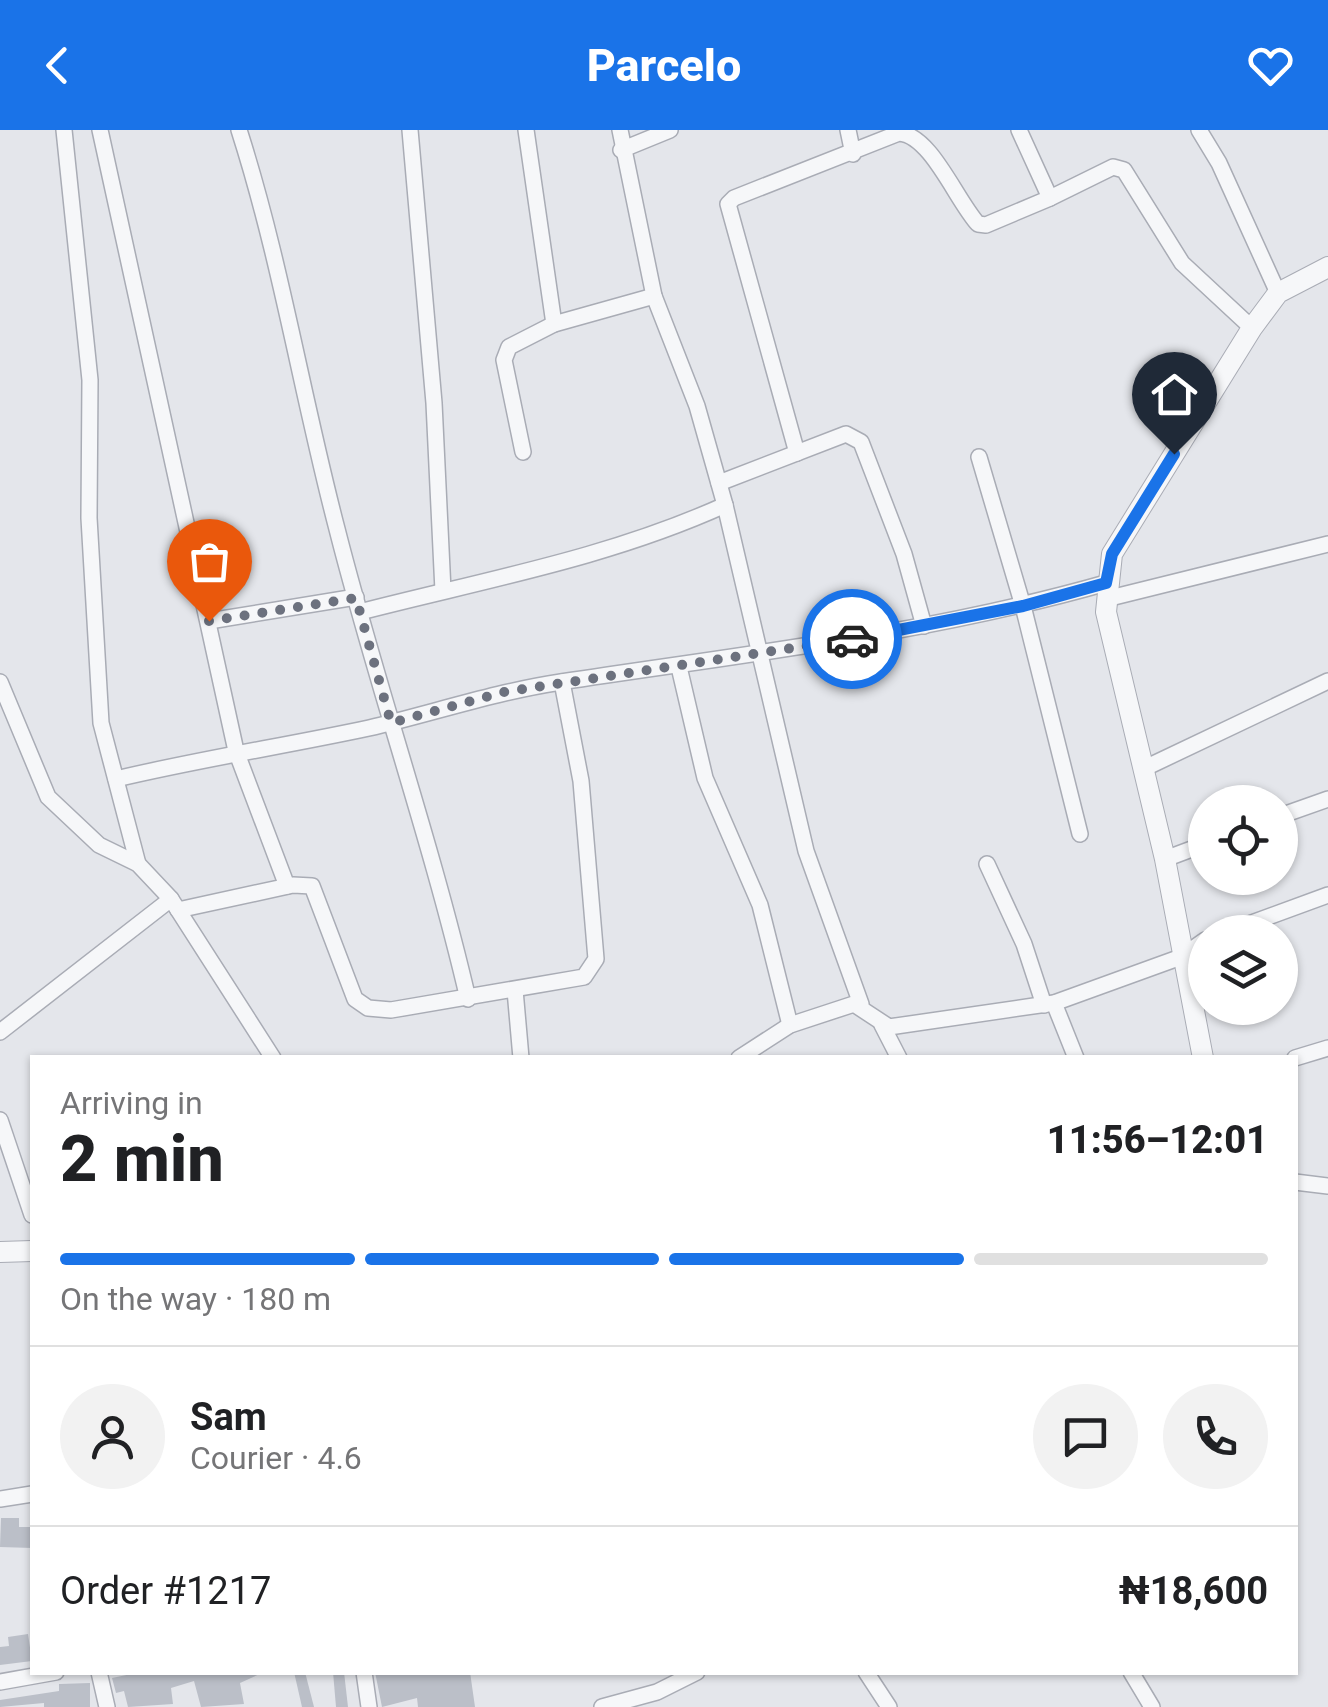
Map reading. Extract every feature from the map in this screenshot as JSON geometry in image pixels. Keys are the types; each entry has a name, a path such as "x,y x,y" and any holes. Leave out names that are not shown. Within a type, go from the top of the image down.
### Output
{"street":[{"path":"64,130 90,380 89,518 101,722 138,864"},
{"path":"100,130 236,750 287,886"},
{"path":"240,130 271,231 358,605 447,908 468,998"},
{"path":"410,130 434,403 444,591"},
{"path":"526,130 554,324"},
{"path":"620,130 621,150 654,296 697,406 726,506 806,851 861,1004 882,1025 897,1055"},
{"path":"621,150 670,130"},
{"path":"848,130 854,154"},
{"path":"1018,130 1050,198"},
{"path":"1198,130 1218,162 1278,293"},
{"path":"797,453 728,204 734,198 854,154 899,132 911,133 923,143 978,224 1001,220 1112,167 1124,170 1182,263 1252,328"},
{"path":"1202,1055 1165,859 1106,591 1112,554 1252,328 1278,293 1328,267"},
{"path":"523,452 504,360 509,347 518,339 554,324 654,296"},
{"path":"719,483 846,434 861,442 904,554 924,626"},
{"path":"979,457 1023,606 1080,834"},
{"path":"209,621 444,591 640,541 726,506"},
{"path":"116,779 236,750 301,743 562,682 763,656 1328,544"},
{"path":"678,667 705,778 760,905 790,1025"},
{"path":"1145,768 1328,681"},
{"path":"0,682 48,797 99,845 138,864 174,904 271,1055"},
{"path":"0,1032 174,904 287,886 312,886 320,896 348,983 355,999 368,1008 391,1010 584,977 596,959 581,781 562,682"},
{"path":"1298,810 1328,799"},
{"path":"1165,859 1188,850"},
{"path":"987,864 1074,1055"},
{"path":"1275,915 1328,896"},
{"path":"882,1025 954,1020 1049,1004 1188,953"},
{"path":"516,990 521,1055"},
{"path":"744,1055 790,1025 861,1004"},
{"path":"1298,1057 1328,1048"},
{"path":"0,1120 30,1209"},
{"path":"1298,1182 1328,1186"},
{"path":"0,1252 30,1251"},
{"path":"0,1499 30,1494"},
{"path":"0,1682 39,1675"},
{"path":"100,1675 107,1707"},
{"path":"364,1675 369,1707"},
{"path":"602,1707 658,1699 693,1675"},
{"path":"870,1675 890,1707"},
{"path":"1132,1675 1152,1707"}],"building":[{"path":"1,1518 19,1518 19,1527 30,1527 30,1548 0,1547"},
{"path":"28,1634 30,1661 0,1665 0,1647 9,1646 8,1637"},
{"path":"257,1675 240,1683 244,1704 201,1707 194,1681 171,1688 173,1704 128,1707 124,1691 116,1693 112,1678"},
{"path":"295,1675 306,1675 314,1707 302,1707"},
{"path":"333,1675 344,1675 348,1707 336,1707"},
{"path":"376,1675 470,1675 475,1707 418,1707 417,1698 382,1707"},
{"path":"90,1683 90,1707 44,1707 44,1703 0,1707 0,1700 59,1691 59,1684"}],"way so far":[{"path":"209,621 356,598 391,723 504,692 763,656 852,639"}],"route":[{"path":"852,639 1023,606 1106,583 1112,554 1174,454"}]}
